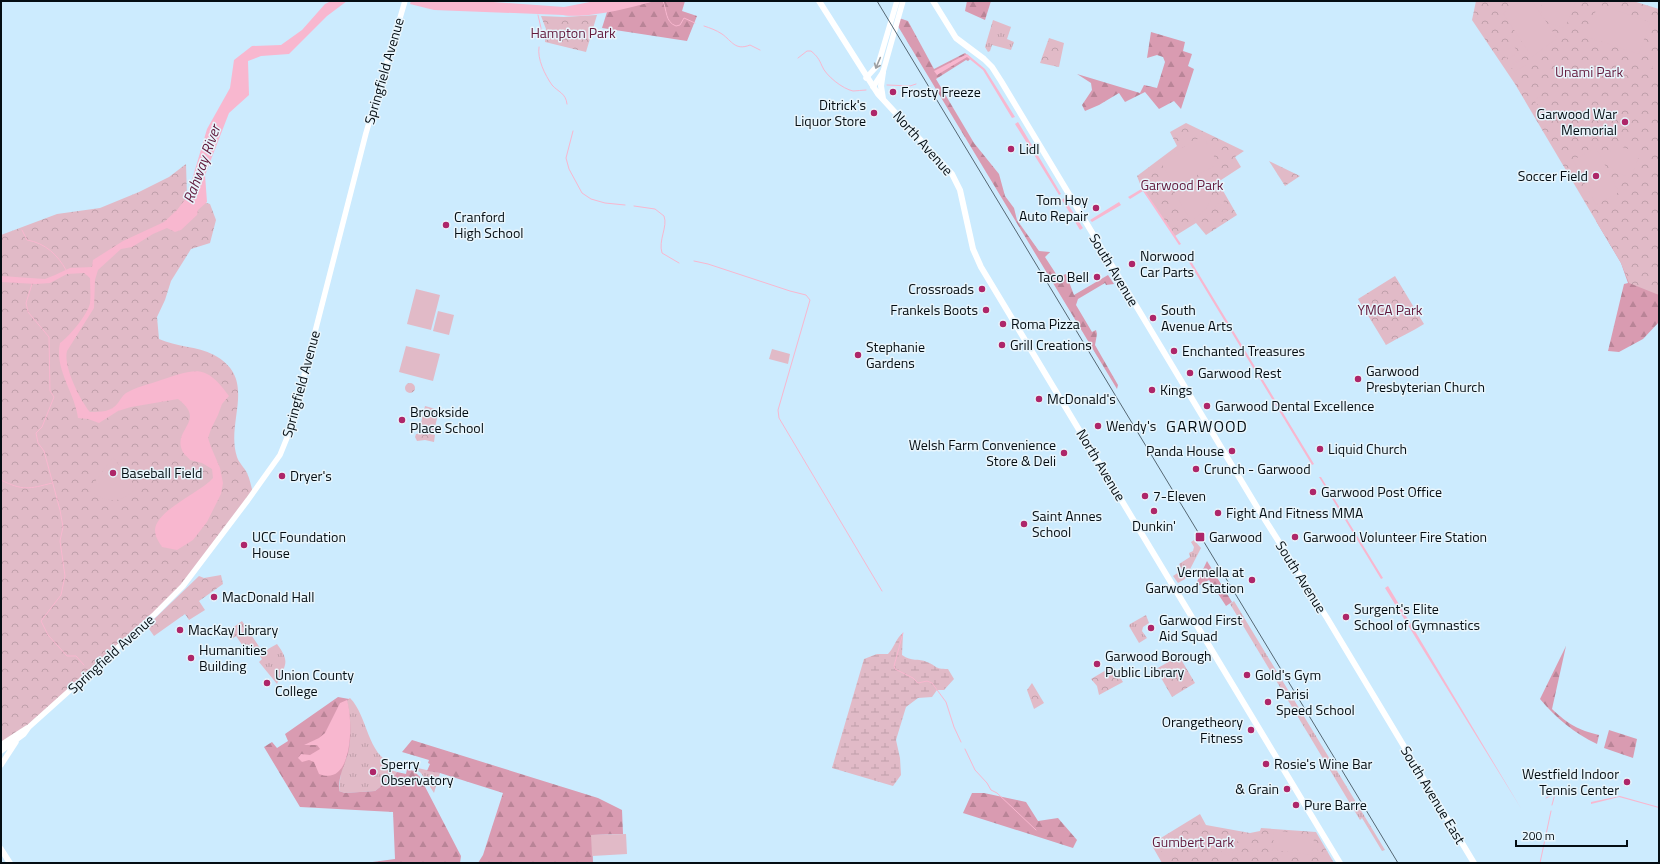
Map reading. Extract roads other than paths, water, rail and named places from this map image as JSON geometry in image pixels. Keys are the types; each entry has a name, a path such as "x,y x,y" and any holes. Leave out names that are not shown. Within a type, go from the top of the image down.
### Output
{"main road":[{"name":"North Avenue","path":"819,1 872,87 944,164 954,178 962,199 973,249 981,267 1340,863"},
{"name":"South Avenue","path":"933,1 956,38 984,59 998,77 1257,507 1327,618 1392,728"},
{"path":"883,72 881,86 883,100"},
{"name":"South Avenue East","path":"1392,728 1474,863"},
{"path":"1,849 10,863"}],"street":[{"path":"866,78 878,65 897,1"},
{"path":"872,87 883,72 903,1"},
{"name":"Springfield Avenue","path":"1,751 18,739 29,727 151,617 183,586 280,455 293,423 365,137 404,3"},
{"name":"Springfield Avenue","path":"1,745 29,727"},
{"path":"1,765 18,739"}],"water":[{"name":"Rahway River","path":"331,1 347,1 327,16 289,54 261,56 248,61 249,95 229,113 205,175 207,202 198,210 197,215 181,230 175,232 167,228 153,234 132,247 121,249 98,270 95,280 94,308 67,351 66,357 73,383 90,412 102,412 109,410 118,403 125,394 134,389 183,373 199,372 206,374 221,385 229,396 222,404 208,438 220,468 223,483 221,494 207,522 193,540 177,550 162,547 155,533 157,523 170,509 207,484 213,478 212,469 202,463 190,460 183,453 180,443 190,419 190,413 178,399 131,407 118,411 99,423 88,419 78,418 73,399 62,372 59,353 60,343 78,325 89,308 90,278 84,273 67,274 50,283 36,284 1,282 1,276 45,279 70,268 92,267 93,260 123,241 164,222 177,210 187,197 207,129 230,88 234,60 252,46 281,45 302,30 325,4"},
{"path":"411,1 480,1 564,7 595,1 654,1 608,12 572,16 434,10 410,4"},
{"path":"967,54 985,69 1015,117 1012,118 983,70 967,57 937,75 934,71"},
{"path":"1018,122 1061,194 1059,195 1015,124"},
{"path":"1143,188 1181,244 1179,245 1143,191 1130,199 1128,197"},
{"path":"1064,198 1083,228 1080,230 1062,200"},
{"path":"1119,202 1121,205 1092,222 1090,220"},
{"path":"1186,253 1314,464 1312,465 1184,254"},
{"path":"1319,477 1321,477 1383,578 1381,579"},
{"path":"1388,586 1522,810 1385,588"},
{"path":"347,700 349,709 350,735 345,762 339,771 330,776 319,774 314,762 309,760 302,762 298,758 301,754 310,755 320,749 317,745 304,745 319,738 325,733 340,703"},
{"path":"1620,796 1659,808 1619,797 1591,804 1591,802"}],"waterway":[{"path":"663,1 668,19 672,24 676,26 680,25 684,18 695,23"},
{"path":"538,15 541,28 541,38"},
{"path":"704,26 720,33 737,46 745,47 750,45 760,50"},
{"path":"539,47 539,57 544,72 552,85 565,97 567,104"},
{"path":"798,58 807,51 811,51 818,58 827,74 840,85 853,91 866,90"},
{"path":"887,85 910,86 916,84"},
{"path":"573,131 566,158 569,169 582,193 591,199 605,203 625,205"},
{"path":"634,206 655,209 664,216 665,225 661,243 662,253 679,263"},
{"path":"22,230 27,240 40,244 50,250 59,259 66,270"},
{"path":"694,261 806,295 810,300 778,410 779,418 882,591"},
{"path":"32,284 26,303 28,312 49,337 50,391 54,397 42,427 36,433 38,443 44,451 60,510 63,527 60,541 65,576 61,595 41,621 48,635 67,656 76,656 84,665"},
{"path":"1,480 15,486 26,488 52,483"},
{"path":"903,633 894,666 895,669 913,678 918,683 927,681 932,683 946,702 954,727 961,742"},
{"path":"965,749 975,770 987,783 991,790 997,793 1036,830"},
{"path":"1546,798 1556,793"},
{"path":"1552,805 1555,794"},
{"path":"1540,863 1551,811"}],"railway":[{"path":"877,1 1398,863"}],"place":[{"name":"Frosty Freeze","path":"893,92"},
{"name":"Ditrick's Liquor Store","path":"874,113"},
{"name":"Garwood War Memorial","path":"1625,122"},
{"name":"Lidl","path":"1011,149"},
{"name":"Soccer Field","path":"1596,176"},
{"name":"Tom Hoy Auto Repair","path":"1096,208"},
{"name":"Cranford High School","path":"446,225"},
{"name":"Norwood Car Parts","path":"1132,264"},
{"name":"Taco Bell","path":"1097,277"},
{"name":"Crossroads","path":"982,289"},
{"name":"Frankels Boots","path":"986,310"},
{"name":"South Avenue Arts","path":"1153,318"},
{"name":"Roma Pizza","path":"1003,324"},
{"name":"Grill Creations","path":"1002,345"},
{"name":"Enchanted Treasures","path":"1174,351"},
{"name":"Stephanie Gardens","path":"858,355"},
{"name":"Garwood Rest","path":"1190,373"},
{"name":"Garwood Presbyterian Church","path":"1358,379"},
{"name":"Kings","path":"1152,390"},
{"name":"McDonald's","path":"1039,399"},
{"name":"Garwood Dental Excellence","path":"1207,406"},
{"name":"Brookside Place School","path":"402,420"},
{"name":"Wendy's","path":"1098,426"},
{"name":"Liquid Church","path":"1320,449"},
{"name":"Panda House","path":"1232,451"},
{"name":"Welsh Farm Convenience Store & Deli","path":"1064,453"},
{"name":"Crunch - Garwood","path":"1196,469"},
{"name":"Baseball Field","path":"113,473"},
{"name":"Dryer's","path":"282,476"},
{"name":"Garwood Post Office","path":"1313,492"},
{"name":"7-Eleven","path":"1145,496"},
{"name":"Dunkin'","path":"1154,511"},
{"name":"Fight And Fitness MMA","path":"1218,513"},
{"name":"Saint Annes School","path":"1024,524"},
{"name":"Garwood","path":"1200,537"},
{"name":"Garwood Volunteer Fire Station","path":"1295,537"},
{"name":"UCC Foundation House","path":"244,545"},
{"name":"Vermella at Garwood Station","path":"1252,580"},
{"name":"MacDonald Hall","path":"214,597"},
{"name":"Surgent's Elite School of Gymnastics","path":"1346,617"},
{"name":"Garwood First Aid Squad","path":"1151,628"},
{"name":"MacKay Library","path":"180,630"},
{"name":"Humanities Building","path":"191,658"},
{"name":"Garwood Borough Public Library","path":"1097,664"},
{"name":"Gold's Gym","path":"1247,675"},
{"name":"Union County College","path":"267,683"},
{"name":"Parisi Speed School","path":"1268,702"},
{"name":"Orangetheory Fitness","path":"1251,730"},
{"name":"Rosie's Wine Bar","path":"1266,764"},
{"name":"Sperry Observatory","path":"373,772"},
{"name":"Westfield Indoor Tennis Center","path":"1627,782"},
{"name":"& Grain","path":"1287,789"},
{"name":"Pure Barre","path":"1296,805"}],"district":[{"name":"GARWOOD","path":"1207,426"}],"park label":[{"name":"Hampton Park","path":"573,33"},
{"name":"Unami Park","path":"1589,72"},
{"name":"Garwood Park","path":"1182,185"},
{"name":"YMCA Park","path":"1390,310"},
{"name":"Gumbert Park","path":"1193,842"}]}
